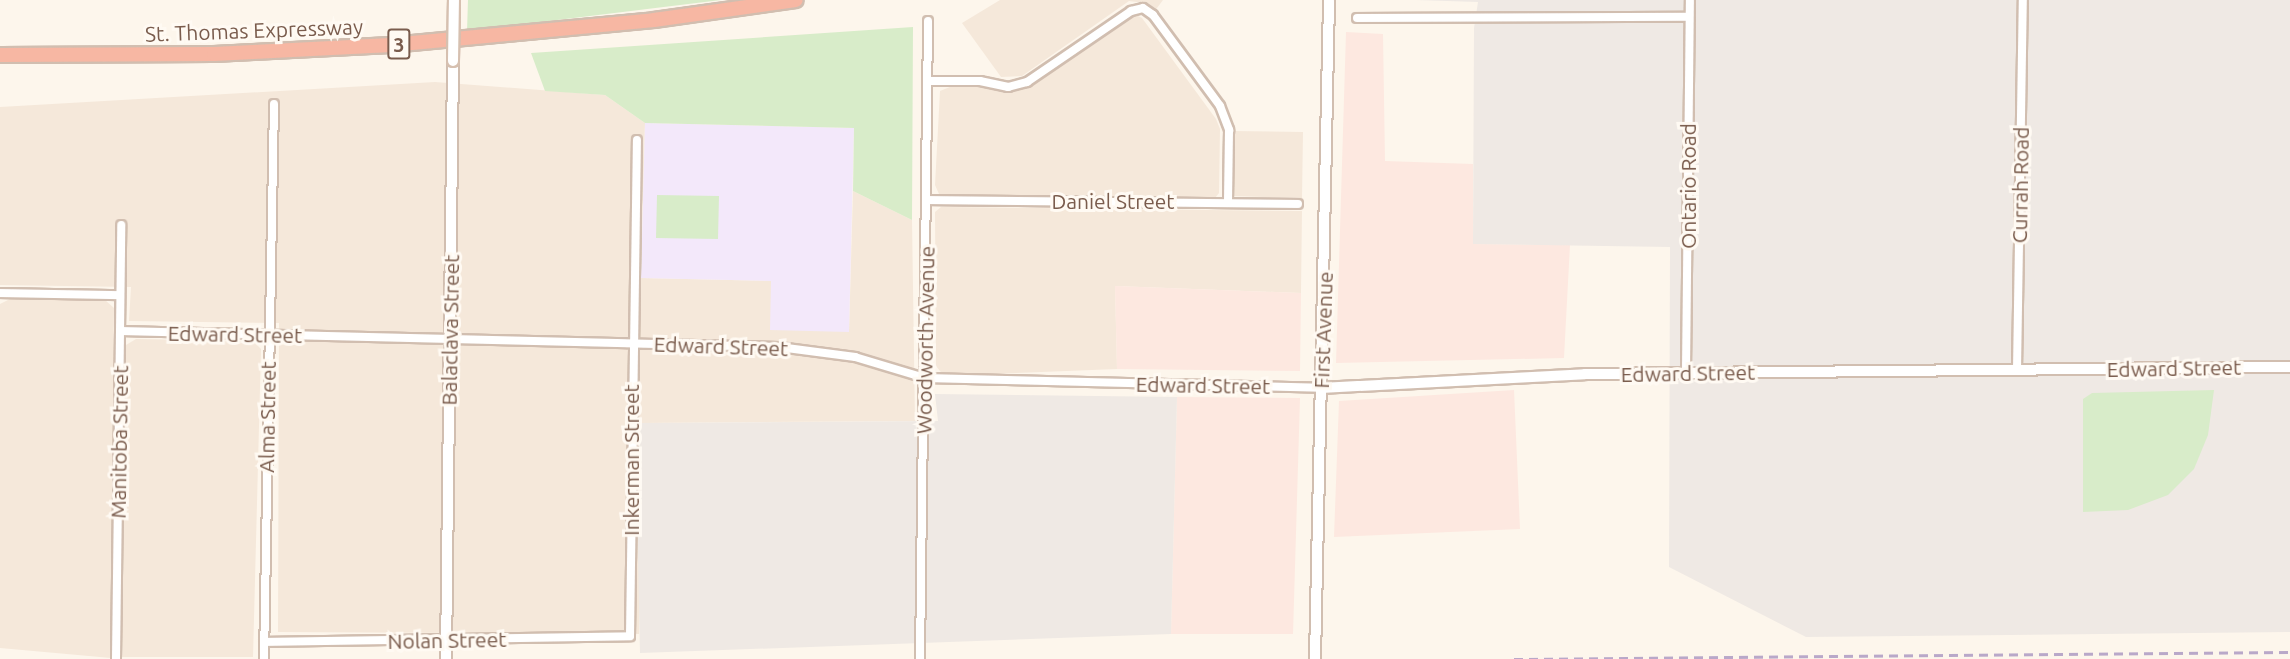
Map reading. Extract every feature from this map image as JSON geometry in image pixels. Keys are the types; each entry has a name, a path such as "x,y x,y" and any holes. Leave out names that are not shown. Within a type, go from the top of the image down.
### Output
{"highway":[{"name":"St. Thomas Expressway","path":"0,55 191,55 391,45 654,20 796,0"}],"street":[{"name":"Balaclava Street","path":"446,659 454,0"},
{"name":"First Avenue","path":"1316,659 1329,0"},
{"name":"Ontario Road","path":"1686,372 1690,0"},
{"name":"Currah Road","path":"2017,370 2023,0"},
{"path":"929,81 980,81 1008,87 1027,82 1131,11 1143,8 1154,15 1220,106 1229,130 1228,202"},
{"path":"1357,18 1689,17"},
{"name":"Woodworth Avenue","path":"920,659 928,21"},
{"name":"Alma Street","path":"264,659 268,335 274,104"},
{"name":"Inkerman Street","path":"630,636 632,344 638,140"},
{"name":"Daniel Street","path":"927,200 1298,204"},
{"name":"Manitoba Street","path":"116,659 121,225"},
{"path":"0,293 120,295"},
{"name":"Edward Street","path":"120,332 819,350 925,378 1321,388 1686,372 2290,367"},
{"name":"Nolan Street","path":"264,642 630,636"}],"shaded area":[{"path":"1000,0 1163,0 1154,12 1144,3 1129,1 1022,76 1001,77 962,23"},
{"path":"1416,0 2290,0 2290,632 1806,637 1669,567 1670,247 1473,244 1474,28 1478,2"},
{"path":"1134,14 1142,18 1216,119 1220,129 1219,193 1215,198 939,194 935,185 940,91 950,87 1029,86 1124,17"},
{"path":"1346,32 1383,34 1385,161 1473,164 1473,244 1570,245 1564,358 1336,363"},
{"path":"435,82 605,95 645,123 641,278 771,281 849,332 853,191 912,220 915,421 642,423 639,634 278,632 279,323 129,321 131,287 0,285 0,107"},
{"path":"645,123 854,128 849,332 770,330 771,281 641,278"},
{"path":"1232,131 1303,132 1302,198 1231,196"},
{"path":"941,207 1302,211 1301,293 1115,286 1117,369 944,376 936,366 935,212"},
{"path":"1115,286 1301,293 1300,371 1117,369"},
{"path":"10,299 105,300 114,308 111,658 0,648 0,304"},
{"path":"136,339 253,341 261,349 253,657 122,657 126,345"},
{"path":"1514,390 1520,529 1334,537 1339,401"},
{"path":"935,394 1177,397 1171,634 640,653 635,423 938,421"},
{"path":"1177,397 1300,398 1293,634 1171,634"}],"green space":[{"path":"468,0 721,0 467,31"},
{"path":"913,27 912,220 853,191 854,128 645,123 605,95 545,91 531,53"},
{"path":"657,195 719,196 718,239 656,238"},
{"path":"2214,390 2208,435 2194,469 2168,495 2128,510 2083,512 2083,399 2092,393"}],"railway":[{"path":"1514,659 2290,652"}]}
